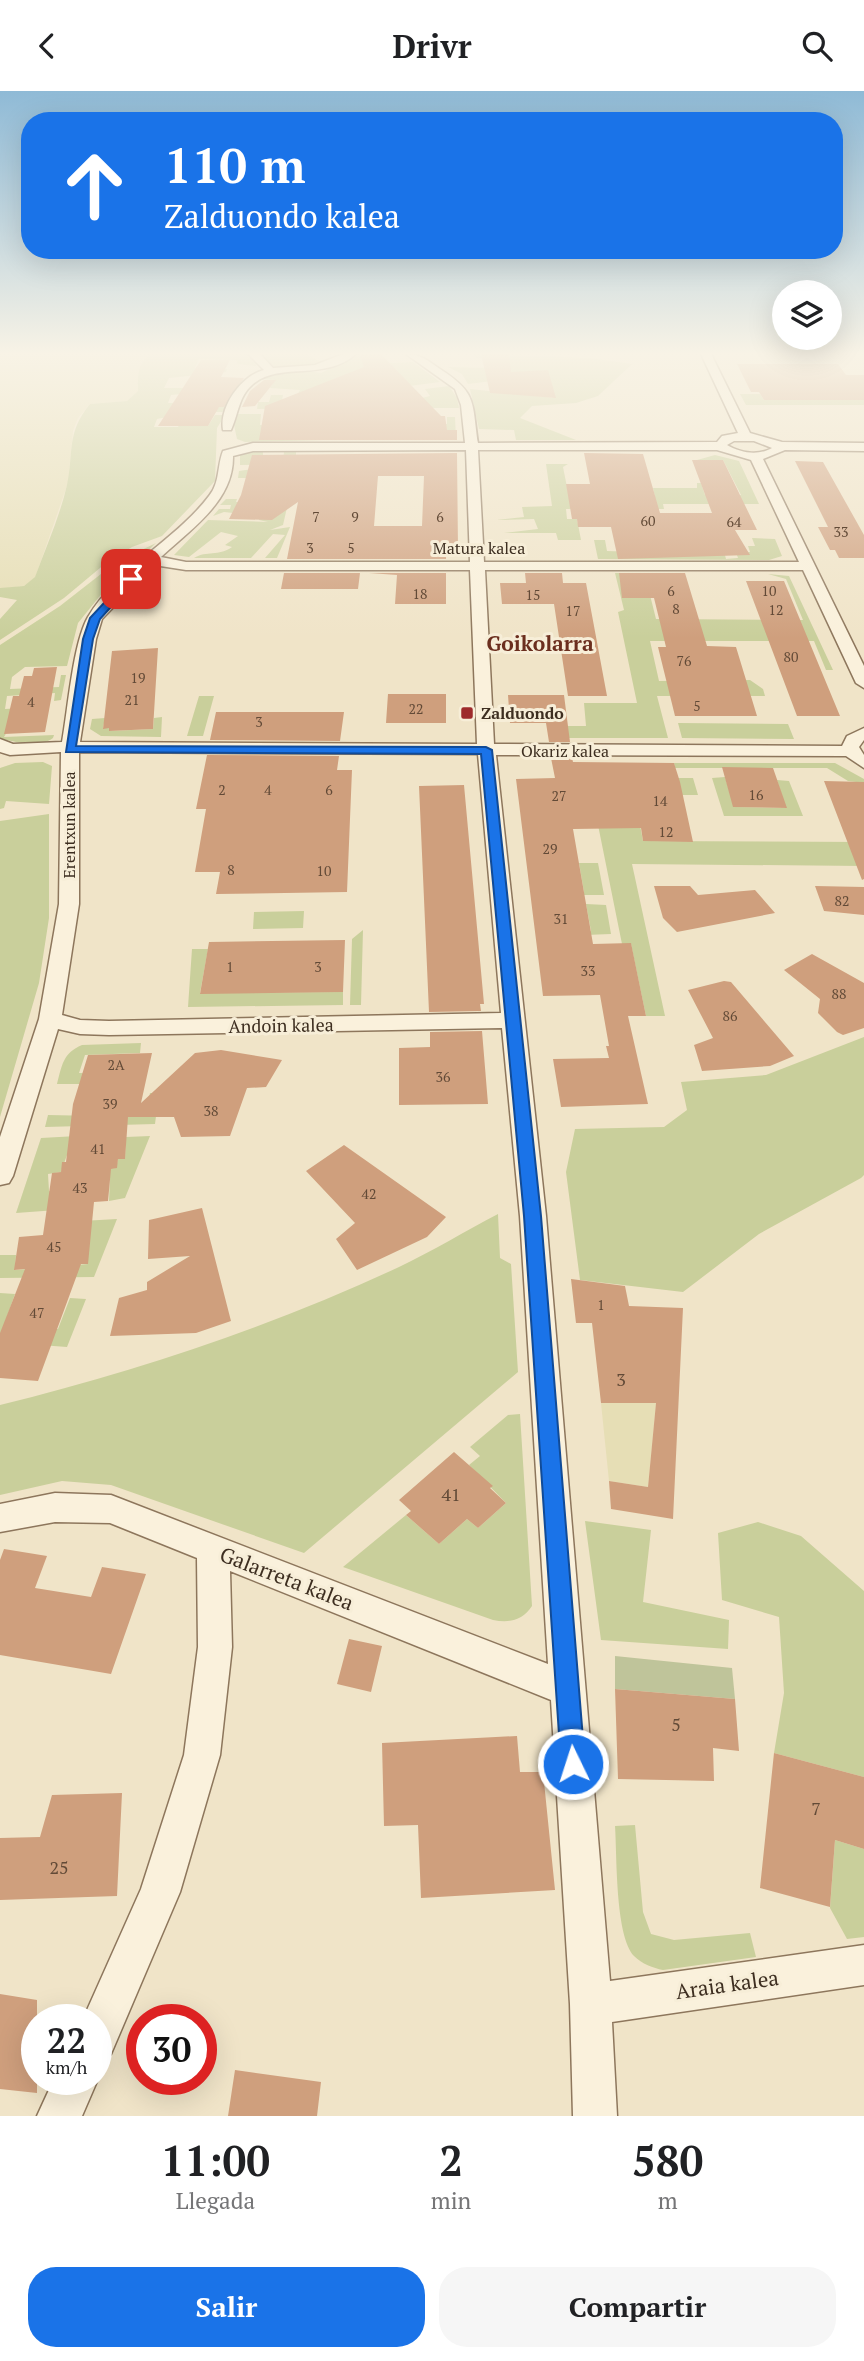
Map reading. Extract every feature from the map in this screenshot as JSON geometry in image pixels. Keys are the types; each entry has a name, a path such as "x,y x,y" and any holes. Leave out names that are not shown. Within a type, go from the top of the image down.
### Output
{"street":[{"name":"Erentxun kalea","path":"0,1176 50,1019 69,904 70,749 88,639 95,618 111,598 216,497 227,470 227,454 240,448"},
{"path":"472,448 486,750 533,1244 591,2004 595,2116"},
{"path":"724,448 729,452 755,456 776,452 778,448"},
{"path":"755,456 864,683"},
{"name":"Matura kalea","path":"151,560 186,566 808,566"},
{"path":"857,757 852,739 864,733"},
{"path":"0,744 10,750 70,749"},
{"path":"0,763 8,759 52,756 70,749"},
{"name":"Okariz kalea","path":"70,749 486,750 857,757"},
{"name":"Andoin kalea","path":"50,1019 80,1027 109,1028 513,1020"},
{"name":"Galarreta kalea","path":"0,1518 34,1508 74,1505 111,1509 568,1689"},
{"path":"111,2004 160,1892 202,1755 215,1647 213,1550"},
{"name":"Araia kalea","path":"591,2004 864,1965"},
{"path":"59,2116 69,2095"}],"shaded area":[{"path":"0,448 71,448 68,483 35,578 24,586 0,588"},
{"path":"601,1403 656,1403 648,1487 609,1481"}],"green space":[{"path":"71,448 216,448 215,481 162,536 132,547 106,563 64,598 0,640 0,619 17,600 0,597 0,588 24,586 35,577 57,520 69,473"},
{"path":"263,452 263,455 253,455 283,462 284,452 296,452 296,468 283,525 270,530 290,527 277,558 265,558 285,535 273,534 251,558 194,558 232,547 225,545 238,536 221,532 189,557 174,555 208,520 268,522 259,520 260,516 224,512 213,516 219,509 230,509 231,505 220,505 226,499 266,503 287,478 238,478 239,471 288,464 240,465 240,455"},
{"path":"715,455 739,461 759,504 663,504 664,509 566,509 567,519 577,519 581,540 558,540 556,533 504,533 538,529 534,519 496,520 524,517 522,507 552,506 546,464 568,464 563,467 569,497 655,497 653,488 697,488 697,483 701,483 705,495 741,495 723,460 697,460"},
{"path":"752,538 775,539 782,556 769,560 598,559 594,540 605,540 607,551 725,555 726,559 738,558 736,552 750,552 748,546 755,546"},
{"path":"156,543 99,597 78,623 67,666 25,667 12,677 10,689 59,687 61,675 66,675 61,700 54,701 55,693 7,696 5,709 21,708 4,737 54,735 53,738 33,745 0,739 0,645 60,606 115,563"},
{"path":"615,573 627,573 629,579 646,579 656,619 803,620 786,579 768,574 789,576 833,670 826,670 814,641 650,641 659,681 750,680 763,689 765,696 657,696 668,738 553,738 551,726 586,726 584,703 637,703 618,612 624,610"},
{"path":"199,696 214,696 203,736 187,736"},
{"path":"162,717 161,737 101,736 90,729 92,719 105,718 103,728 109,728 110,731 153,729 154,718"},
{"path":"678,723 788,724 794,739 682,738"},
{"path":"43,762 52,766 49,804 6,801 4,808 0,809 0,768 15,763"},
{"path":"674,763 835,763 864,779 864,783 848,781 827,768 675,768"},
{"path":"725,777 734,807 786,808 777,780 789,781 803,816 724,816 712,778"},
{"path":"613,778 693,778 698,795 682,795 632,782 643,841 864,842 864,866 632,864 665,1016 646,1016 631,944 622,944 597,820"},
{"path":"49,814 49,918 39,983 0,1117 0,821"},
{"path":"579,863 598,863 604,895 578,895 584,892"},
{"path":"586,904 606,905 611,934 585,935 591,931"},
{"path":"304,911 303,928 253,929 254,912"},
{"path":"363,930 361,1005 350,1005 352,939"},
{"path":"192,949 208,949 200,993 343,992 343,1005 188,1007"},
{"path":"864,1037 864,1175 861,1178 759,1234 683,1292 580,1280 566,1172 575,1129 664,1127 687,1110 681,1082 766,1075"},
{"path":"141,1043 140,1053 85,1055 79,1073 135,1074 132,1084 57,1084 67,1056 82,1045"},
{"path":"150,1093 159,1093 155,1124 45,1127 48,1115 145,1117"},
{"path":"95,1135 67,1155 61,1172 48,1174 49,1191 84,1208 16,1213 41,1138"},
{"path":"150,1136 125,1198 109,1201 110,1178 103,1169 116,1168 118,1159 125,1158 126,1137"},
{"path":"498,1214 500,1258 511,1264 518,1372 304,1553 111,1485 62,1481 0,1495 0,1405 102,1378 253,1328 399,1267"},
{"path":"117,1219 94,1277 0,1278 0,1255 16,1255 15,1270 88,1264 47,1223"},
{"path":"0,1293 15,1294 4,1325 58,1329 70,1298 86,1299 67,1347 0,1342"},
{"path":"520,1414 532,1606 524,1615 510,1621 493,1620 343,1567 406,1515 439,1544 467,1519 478,1528 506,1503 469,1465 480,1456 470,1447 508,1415"},
{"path":"585,1521 651,1530 643,1602 729,1620 728,1649 601,1640"},
{"path":"758,1522 801,1536 864,1591 864,1777 774,1753 784,1693 779,1617 722,1600 718,1533"},
{"path":"615,1656 732,1668 735,1699 615,1689"},
{"path":"635,1825 643,1912 651,1934 674,1940 750,1933 756,1957 663,1970 634,1956 623,1931 620,1914 615,1826"},
{"path":"835,1840 864,1849 864,1937 847,1939 830,1908"}],"building":[{"path":"457,453 458,549 446,549 446,559 287,559 298,502 272,520 229,519 241,495 252,455","holes":["378,476 424,476 422,526 374,526"]},
{"path":"584,453 643,454 660,513 712,513 692,460 723,460 757,530 735,530 750,555 618,559 611,527 578,527 577,519 572,519 566,484 590,484"},
{"path":"795,461 823,462 864,535 864,558 839,558 835,550 830,550 818,527 828,527"},
{"path":"284,573 360,573 358,589 281,589"},
{"path":"369,573 446,573 446,604 395,604 397,575"},
{"path":"525,573 562,573 563,583 586,583 607,696 568,696 554,604 502,604 500,583 526,583"},
{"path":"619,573 685,573 707,646 736,647 757,716 675,716 658,647 666,647 654,598 622,598"},
{"path":"746,581 784,581 840,716 797,716"},
{"path":"158,648 153,729 103,729 112,651"},
{"path":"57,667 45,732 4,734 13,696 19,696 24,676 32,676 34,668"},
{"path":"388,694 446,694 446,723 386,723"},
{"path":"508,695 564,695 570,742 549,742 546,723 510,723"},
{"path":"216,712 344,712 340,741 210,740"},
{"path":"207,755 339,756 337,770 352,770 347,892 216,894 220,872 195,872 206,809 196,809"},
{"path":"551,758 572,758 573,762 674,763 680,782 693,842 643,841 641,828 573,829 593,944 631,943 646,1016 628,1016 648,1104 561,1107 553,1059 609,1058 606,1046 609,1046 600,995 543,996 516,779 555,778"},
{"path":"722,767 773,768 787,808 733,807"},
{"path":"824,781 864,782 862,880"},
{"path":"464,785 484,1004 480,1004 481,1011 429,1012 419,786"},
{"path":"654,886 690,886 698,895 755,890 775,913 677,932 663,918"},
{"path":"815,886 864,887 864,915 824,911"},
{"path":"345,940 343,992 200,994 209,942"},
{"path":"812,954 864,983 864,1028 843,1035 837,1032 818,1013 820,999 784,970"},
{"path":"724,981 731,982 794,1056 770,1066 702,1071 694,1045 713,1038 688,990"},
{"path":"482,1031 488,1104 399,1105 399,1048 430,1047 430,1032"},
{"path":"221,1050 282,1060 266,1087 247,1088 230,1136 181,1137 174,1117 128,1117 125,1159 118,1159 117,1168 111,1169 108,1201 94,1202 88,1264 81,1264 38,1381 0,1378 0,1333 25,1269 14,1270 19,1237 43,1235 52,1173 61,1172 62,1162 66,1162 73,1104 88,1055 152,1053 141,1103 195,1053"},
{"path":"344,1145 446,1217 427,1237 357,1270 336,1239 355,1223 306,1171"},
{"path":"202,1208 231,1321 196,1333 110,1336 119,1298 147,1290 147,1282 190,1256 148,1259 149,1220"},
{"path":"571,1279 625,1286 629,1306 683,1308 673,1519 611,1509 609,1481 648,1487 656,1403 601,1403 592,1323 576,1323"},
{"path":"454,1452 493,1486 490,1488 506,1503 478,1528 467,1519 439,1544 406,1515 411,1511 399,1500"},
{"path":"4,1549 47,1556 35,1588 91,1597 102,1567 146,1574 111,1674 0,1655 0,1560"},
{"path":"349,1639 382,1646 371,1692 337,1684"},
{"path":"615,1689 735,1699 739,1751 713,1748 714,1781 618,1779"},
{"path":"517,1736 520,1772 543,1772 555,1890 421,1898 418,1825 384,1826 382,1743"},
{"path":"774,1753 864,1777 864,1849 835,1840 830,1907 760,1888"},
{"path":"122,1793 117,1896 0,1900 0,1838 40,1837 52,1795"},
{"path":"0,1994 37,2000 37,2004 21,2004 21,2091 0,2089"},
{"path":"235,2070 321,2082 317,2116 228,2116"}],"place":[{"name":"Zalduondo","path":"467,713"}],"district":[{"name":"Goikolarra","path":"540,643"}],"route":[{"path":"131,579 95,618 88,639 70,749 486,750 533,1216 573,1764"}]}
